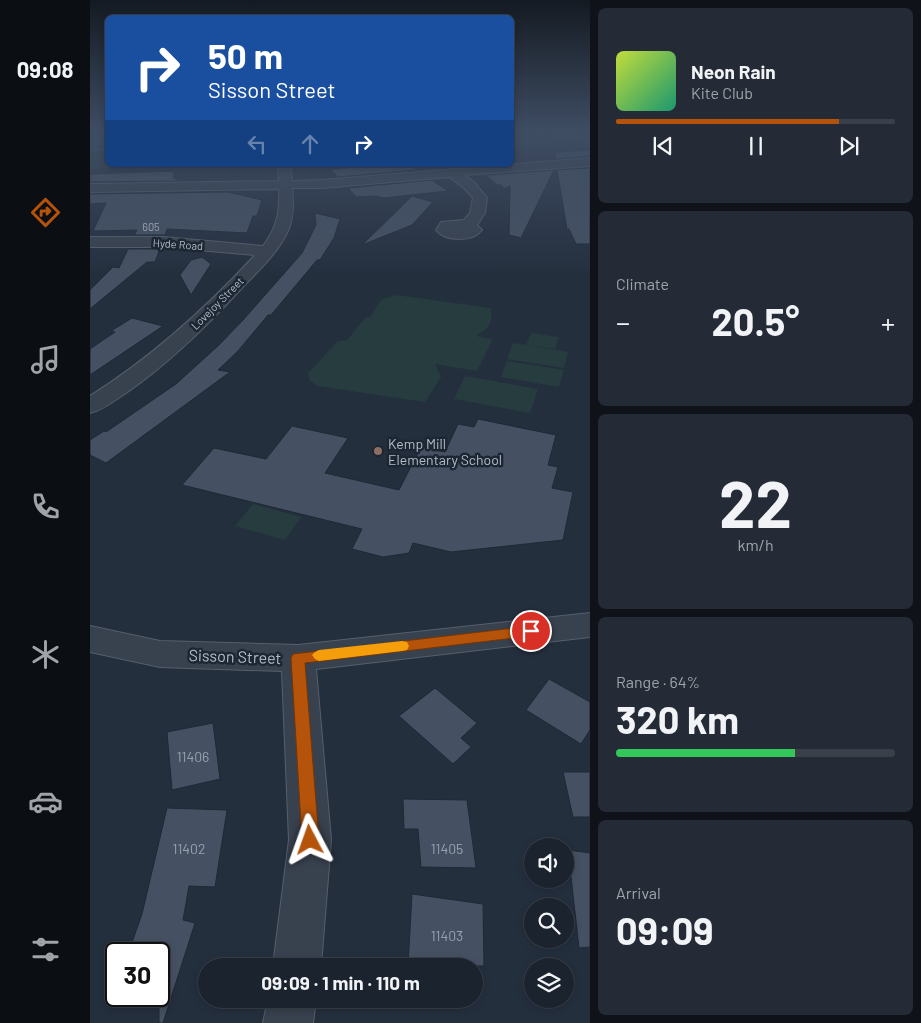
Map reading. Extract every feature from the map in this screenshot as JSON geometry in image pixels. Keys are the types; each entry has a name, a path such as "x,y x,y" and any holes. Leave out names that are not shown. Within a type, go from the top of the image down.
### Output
{"street":[{"name":"Lovejoy Street","path":"90,406 123,385 159,358 205,316 279,235 287,202 285,180"},
{"path":"90,188 158,185 285,185 375,180"},
{"path":"462,180 480,198 479,214 475,220 467,225"},
{"name":"Hyde Road","path":"90,242 163,242 266,250"},
{"name":"Sisson Street","path":"90,639 160,654 298,658 590,624"},
{"path":"298,658 310,840 299,958"},
{"path":"288,1023 290,1008"}],"green space":[{"path":"396,295 491,308 491,322 476,336 493,339 477,371 435,364 441,377 425,402 318,386 310,381 308,373 338,341 347,340 366,317 370,317 381,300"},
{"path":"531,333 559,337 555,349 526,345"},
{"path":"513,343 568,352 564,368 507,359"},
{"path":"507,361 564,370 559,387 501,377"},
{"path":"465,376 538,389 530,413 454,399"},
{"path":"253,504 301,517 285,540 235,526"}],"building":[{"path":"90,180 183,181 90,182"},
{"path":"432,180 448,191 384,198 375,196 356,197 348,188"},
{"path":"491,180 549,180 521,238 509,235 510,186 504,189 501,185 497,185"},
{"path":"559,180 590,180 590,244 576,244 569,229 567,229"},
{"path":"228,192 262,200 257,216 253,216 247,233 167,229 165,235 134,235 137,230 93,231 106,203 90,204 90,194"},
{"path":"412,196 433,202 412,225 362,245"},
{"path":"315,213 340,219 334,238 320,260 317,260 271,315 268,315 238,351 218,370 230,372 106,463 90,455 90,440 104,431 106,432 176,384 219,345 243,320 302,253 316,225"},
{"path":"128,249 160,249 155,262 147,262 90,309 90,290 113,267 119,268"},
{"path":"202,257 211,264 191,295 180,275 191,260"},
{"path":"132,318 163,326 90,375 90,349 115,332 111,331"},
{"path":"478,419 556,435 548,465 558,467 552,488 573,492 563,540 451,552 413,543 409,553 383,557 352,549 362,529 182,485 214,448 266,459 292,426 348,438 325,473 399,490 421,447 445,452 458,424 474,427"},
{"path":"549,679 590,702 590,730 581,744 526,710"},
{"path":"435,688 477,723 461,738 471,747 453,764 399,716"},
{"path":"213,723 220,779 172,790 167,732"},
{"path":"563,772 590,772 590,817 573,817"},
{"path":"403,799 467,800 476,868 421,867 418,829 404,829"},
{"path":"167,808 227,810 215,887 189,886 183,920 195,923 170,1001 170,942 132,942 142,914"},
{"path":"574,851 590,853 590,947 579,948 573,898"},
{"path":"412,894 483,904 484,966 483,958 408,958"},
{"path":"159,1007 168,1007 163,1023 159,1023"}],"slow traffic":[{"path":"319,655 402,646"}],"place":[{"name":"Kemp Mill Elementary School","path":"378,451"}],"route":[{"path":"310,840 298,658 531,631"}]}
